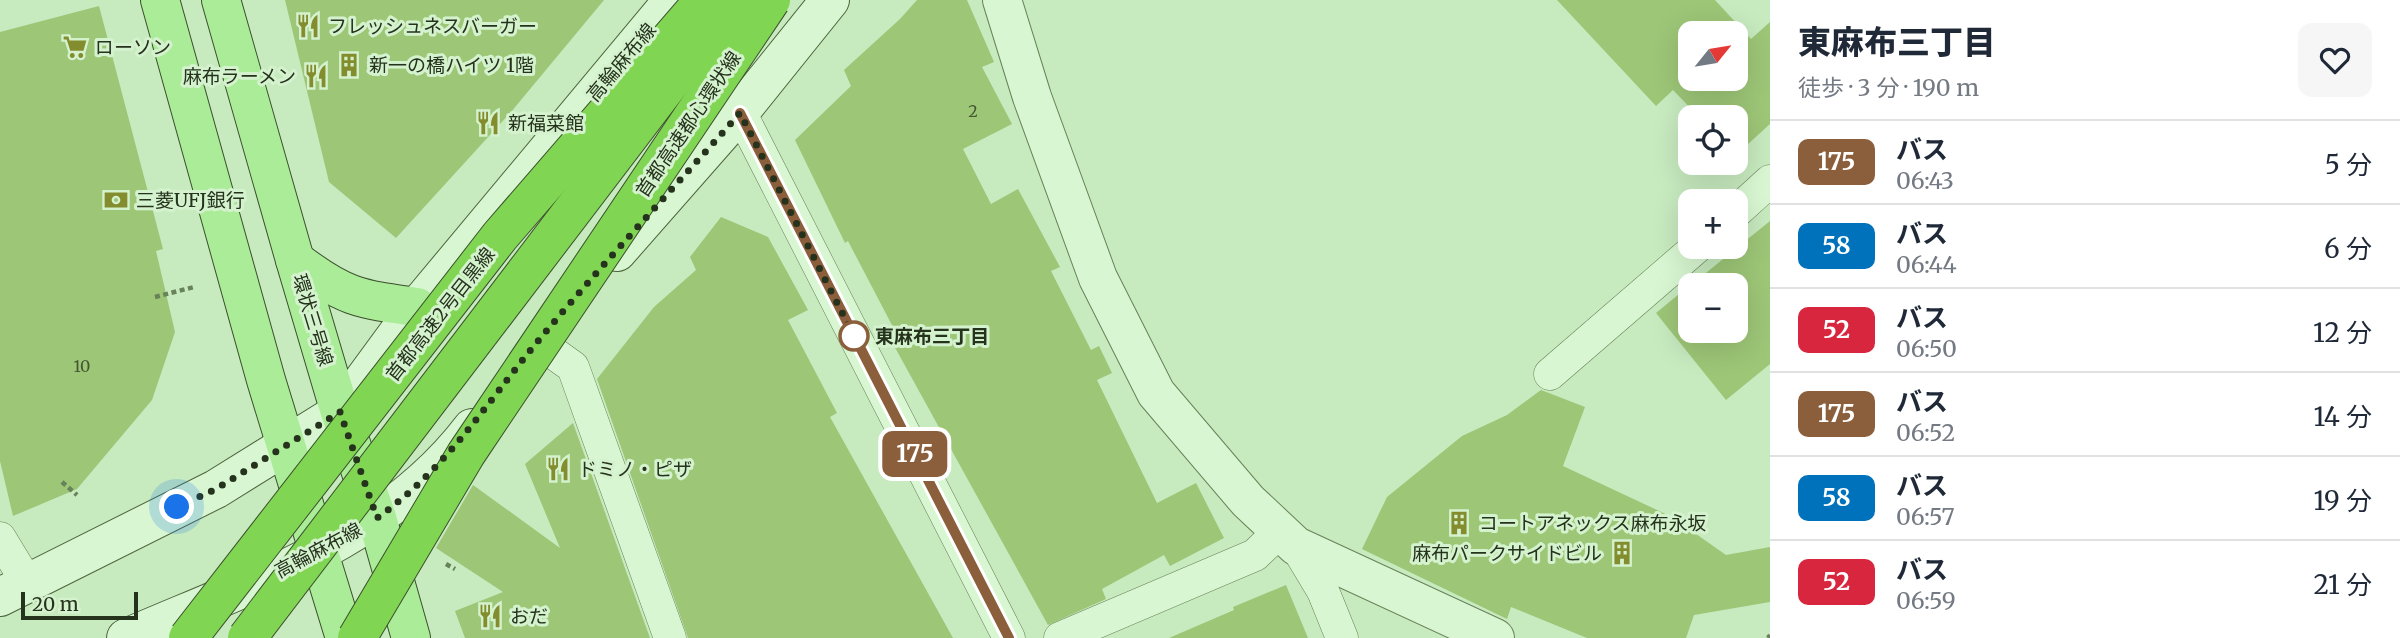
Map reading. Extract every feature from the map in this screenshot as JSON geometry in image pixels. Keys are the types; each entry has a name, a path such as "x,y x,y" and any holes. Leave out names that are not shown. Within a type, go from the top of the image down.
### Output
{"highway":[{"name":"首都高速2号目黒線","path":"247,638 733,0"},
{"name":"首都高速都心環状線","path":"334,638 450,441 746,0"},
{"name":"首都高速都心環状線","path":"357,638 466,454 771,0"},
{"name":"首都高速2号目黒線","path":"188,638 500,236 678,1"}],"main road":[{"path":"160,0 286,447 345,638"},
{"name":"環状三号線","path":"221,0 340,412 377,518 411,638"},
{"name":"高輪麻布線","path":"126,638 319,553 406,497 466,437 538,342 740,113 830,0"},
{"path":"1002,0 1032,97 1098,278 1156,393 1248,501 1289,538 1494,638"},
{"name":"高輪麻布線","path":"14,591 216,489 340,412 418,307 678,1"},
{"path":"295,260 327,285 357,299 418,307"}],"street":[{"path":"740,113 1009,638"},
{"path":"1748,201 1770,181"},
{"path":"1549,374 1683,259"},
{"path":"538,342 573,367 670,638"},
{"path":"0,538 14,591"},
{"path":"1060,638 1289,538 1323,591 1342,638"}],"path":[{"path":"155,297 194,288"},
{"path":"62,482 77,495"}],"building":[{"path":"285,0 604,0 511,112 396,238 329,182"},
{"path":"917,0 967,0 994,62 982,67 1012,124 963,149 991,204 1018,189 1060,267 1051,271 1091,350 1099,346 1112,373 1097,380 1157,503 1196,483 1224,538 1170,566 1164,555 1102,589 1106,599 1048,625 887,333 894,329 848,241 845,243 795,140 851,86 844,70"},
{"path":"1557,0 1715,0 1734,21 1678,21 1678,91 1748,91 1748,36 1751,39 1770,22 1770,124 1748,144 1748,105 1687,105 1673,90 1656,106"},
{"path":"99,6 163,249 156,251 175,332 152,400 77,489 13,516 0,461 0,32"},
{"path":"721,217 768,237 808,310 788,320 837,413 830,417 953,638 688,638 597,379 654,307 696,270 690,257"},
{"path":"1770,221 1770,364 1726,400 1680,343 1748,343 1748,273 1706,273 1723,259 1748,259 1748,239"},
{"path":"1678,295 1678,340 1656,313"},
{"path":"1541,390 1585,407 1563,466 1672,517 1726,555 1770,547 1770,602 1694,615 1686,638 1587,638 1511,607 1507,619 1362,549 1387,497 1462,436 1507,415"},
{"path":"573,423 650,638 465,638 455,611 503,592 436,548 473,485 560,548 525,464"},
{"path":"1286,585 1308,638 1169,638 1234,610 1233,607"}],"bus line":[{"name":"175","path":"740,113 1009,638"}],"place":[{"name":"フレッシュネスバーガー","path":"308,26"},
{"name":"ローソン","path":"75,47"},
{"name":"新一の橋ハイツ 1階","path":"349,65"},
{"name":"麻布ラーメン","path":"316,76"},
{"name":"新福菜館","path":"488,123"},
{"name":"三菱UFJ銀行","path":"116,200"},
{"name":"東麻布三丁目","path":"854,336"},
{"name":"ドミノ・ピザ","path":"558,469"},
{"name":"コートアネックス麻布永坂","path":"1459,523"},
{"name":"麻布パークサイドビル","path":"1622,553"},
{"name":"おだ","path":"490,616"}],"route":[{"path":"177,507 216,489 340,412 377,518 406,497 466,437 538,342 740,113 854,336"}]}
